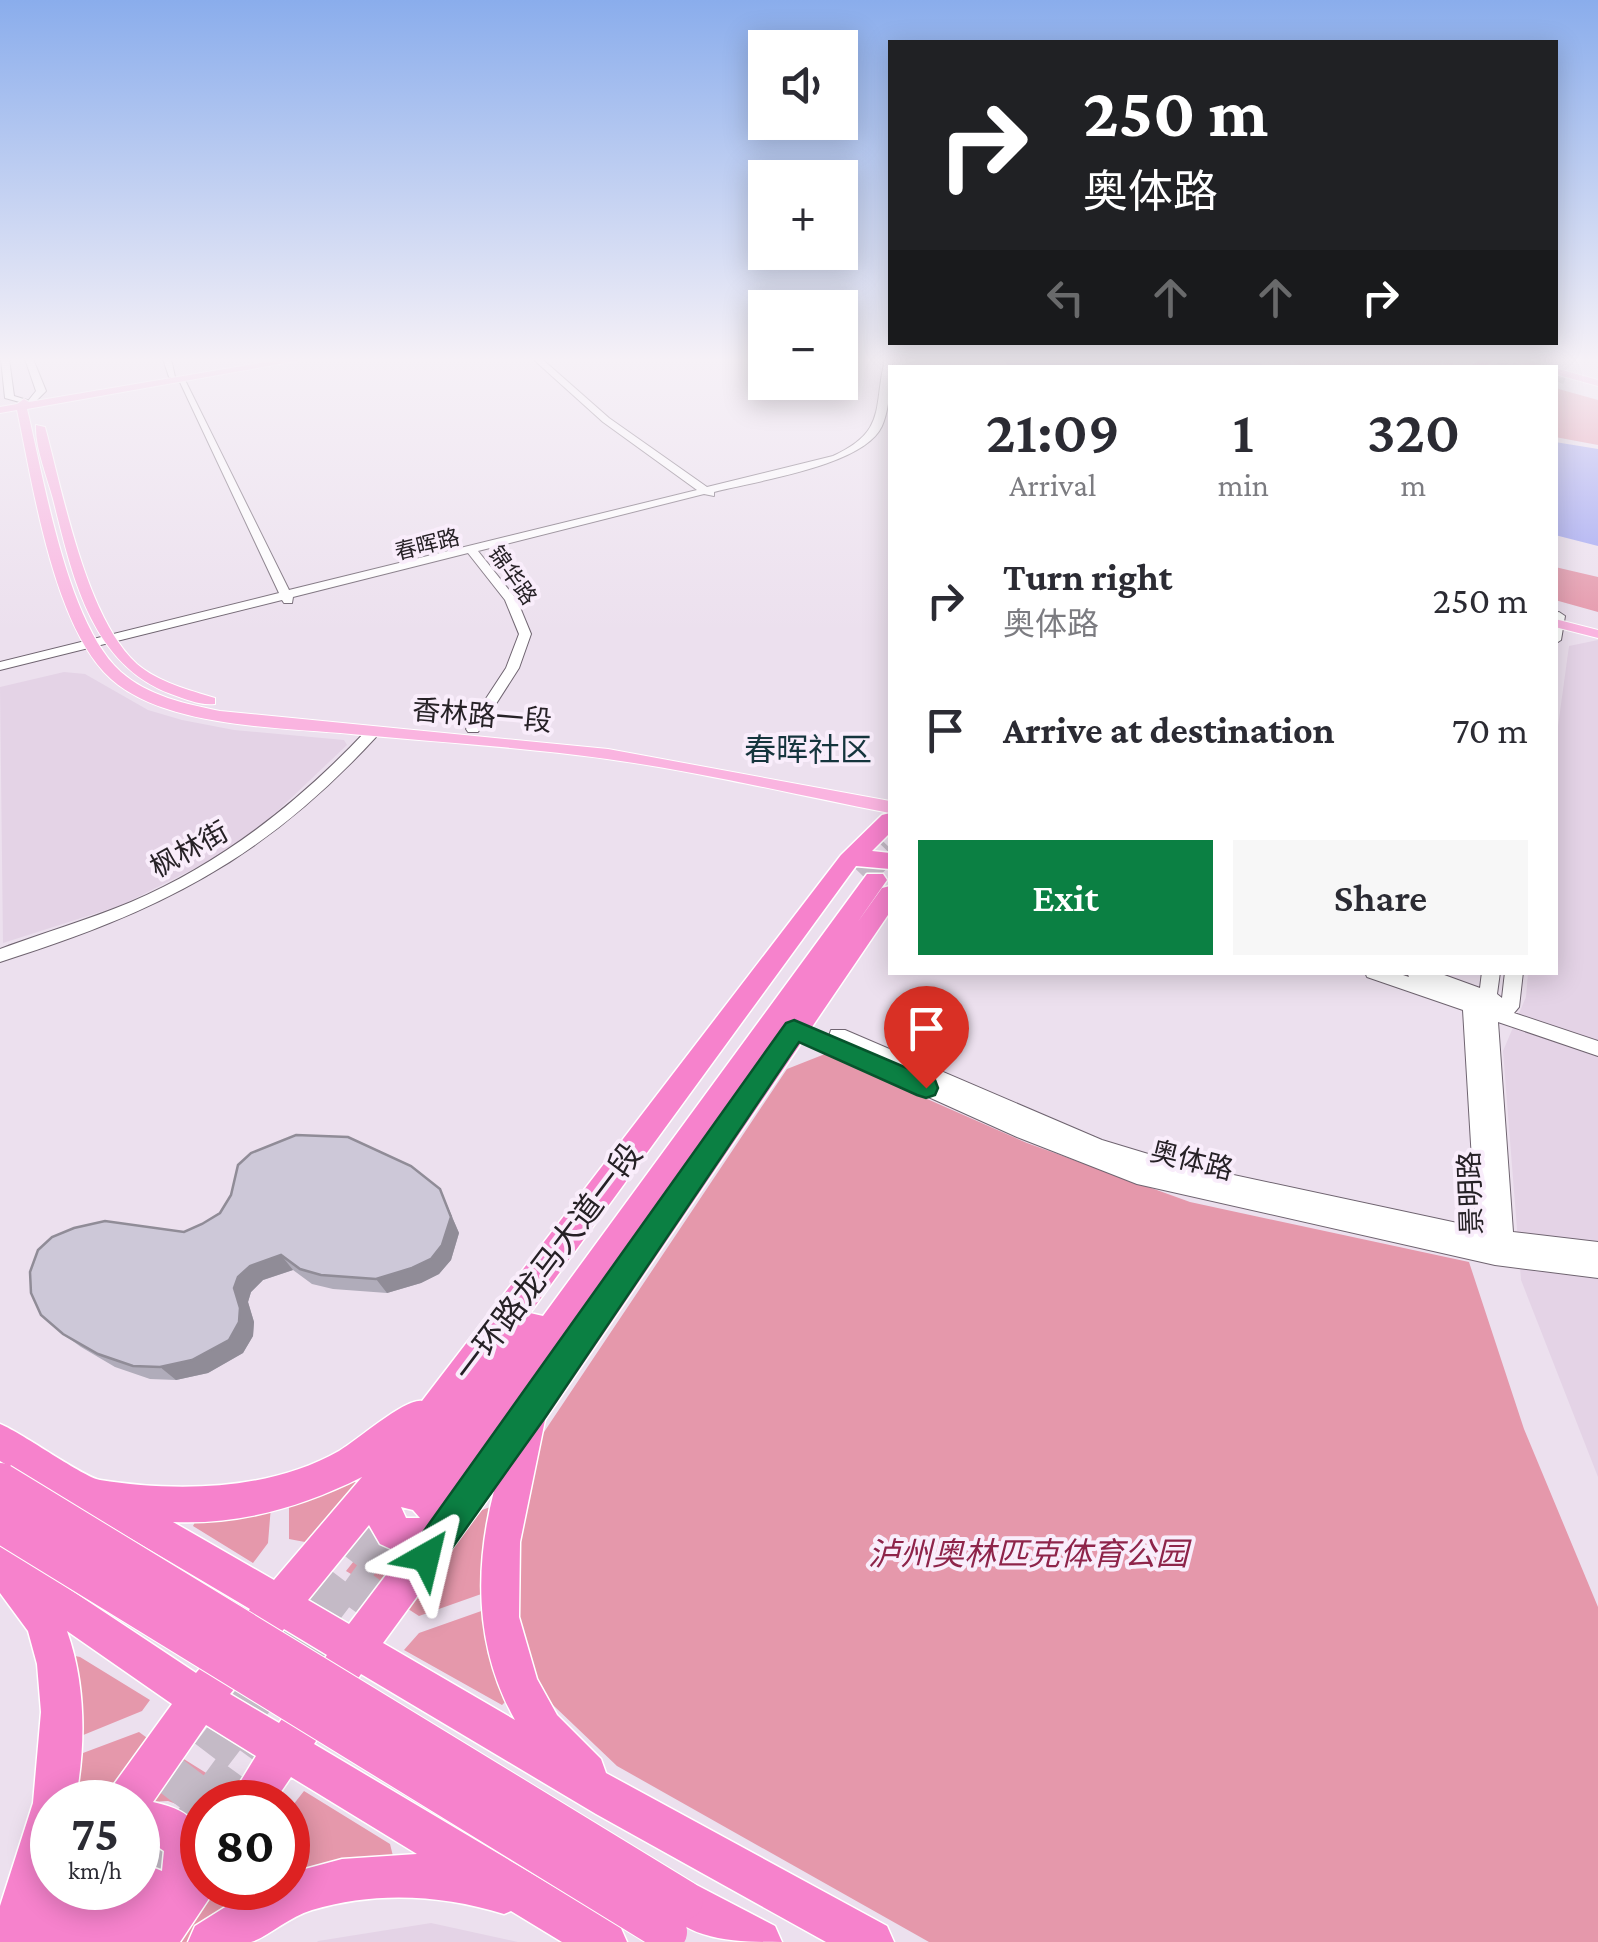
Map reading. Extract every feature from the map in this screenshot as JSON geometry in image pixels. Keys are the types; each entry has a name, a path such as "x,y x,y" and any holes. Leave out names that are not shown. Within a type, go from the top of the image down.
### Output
{"highway":[{"name":"一环路龙马大道一段","path":"144,1780 200,1700 280,1603 417,1502 533,1408 798,1024 873,874 888,826"},
{"name":"一环路龙马大道一段","path":"264,1780 356,1647 468,1368 873,874"},
{"path":"417,1502 873,874"},
{"path":"82,1490 140,1502 181,1505 262,1500 300,1488 395,1436 468,1368"},
{"path":"533,1408 498,1540 496,1598 522,1691 544,1731 610,1799"},
{"path":"0,1441 610,1799 872,1942"},
{"path":"0,1484 678,1925"},
{"path":"0,1522 367,1751 678,1925 759,1942"},
{"path":"1,1562 200,1700 586,1931"},
{"path":"1,1562 45,1622 55,1664 60,1780"},
{"path":"160,1825 171,1827 181,1837 186,1851 184,1877 160,1897"},
{"path":"211,1942 286,1896 346,1881 411,1874 488,1886 586,1931"},
{"path":"10,1942 30,1886"},
{"path":"28,1942 51,1910"},
{"path":"74,1942 142,1910"},
{"path":"110,1942 144,1910"}],"main road":[{"path":"37,450 50,522 90,646"},
{"path":"41,450 109,641"},
{"path":"1558,624 1598,626"},
{"path":"1558,624 1598,634"},
{"name":"香林路一段","path":"109,641 131,666 157,683 223,704 307,716 603,741 888,794"},
{"name":"香林路一段","path":"90,646 116,676 144,693 178,706 236,718 608,754 888,807"}],"street":[{"path":"212,450 287,598"},
{"path":"648,450 708,493"},
{"name":"春晖路","path":"0,669 811,470 860,451"},
{"name":"锦华路","path":"470,552 514,617 519,634 515,653 470,729"},
{"name":"枫林街","path":"0,956 137,906 235,855 327,782 371,734"},
{"path":"1383,975 1483,1006 1598,1049"},
{"path":"1421,975 1483,1006 1510,1007 1598,1037"},
{"name":"景明路","path":"1490,975 1483,1006 1495,1245"},
{"path":"1510,1007 1514,975"},
{"name":"奥体路","path":"798,1024 1024,1131 1137,1175 1598,1268"},
{"name":"奥体路","path":"1495,1245 1598,1252"}],"shaded area":[{"path":"1598,640 1598,1477 1521,1280 1503,1051 1526,997 1528,975 1558,975 1558,726 1569,646"},
{"path":"64,672 85,674 148,710 182,720 234,730 344,740 347,745 269,819 217,857 122,905 3,943 0,687"},
{"path":"431,1923 518,1942 317,1942 318,1941"}],"green space":[{"path":"1558,568 1598,577 1598,612 1558,601"},
{"name":"泸州奥林匹克体育公园","path":"825,1054 1027,1143 1190,1202 1469,1262 1524,1429 1598,1607 1598,1942 929,1942 617,1766 534,1687 506,1590 542,1435 787,1069"},
{"path":"363,1473 361,1481 305,1542 289,1539 289,1501"},
{"path":"271,1506 268,1543 253,1563 193,1526 196,1520"},
{"path":"493,1506 487,1592 419,1616 405,1607 482,1510"},
{"path":"373,1537 406,1549 381,1592 346,1571"},
{"path":"487,1609 509,1698 502,1705 404,1650 419,1633"},
{"path":"75,1656 150,1700 142,1711 76,1738 69,1659"},
{"path":"139,1732 150,1740 122,1780 69,1780 75,1756"},
{"path":"179,1756 211,1776 208,1780 180,1780 180,1805 160,1801 160,1785"},
{"path":"310,1795 390,1844 393,1856 310,1875"},
{"path":"197,1910 234,1910 193,1942 176,1942"}],"water":[{"path":"1558,450 1598,450 1598,546 1558,536"}],"building":[{"path":"296,1135 348,1137 411,1166 440,1189 451,1217 442,1245 431,1259 376,1279 321,1275 300,1269 281,1255 250,1266 238,1277 234,1288 240,1308 239,1322 229,1340 192,1360 160,1367 133,1366 98,1354 63,1334 41,1315 31,1293 30,1272 38,1250 52,1237 105,1221 184,1232 220,1213 231,1195 238,1165 251,1153"}],"tunnel":[{"path":"863,876 888,850"},
{"path":"160,1822 396,1513"},
{"path":"225,1780 412,1524"},
{"path":"160,1869 180,1841"}],"district":[{"name":"春晖社区","path":"808,750"}],"route":[{"path":"426,1557 794,1029 926,1088"}]}
